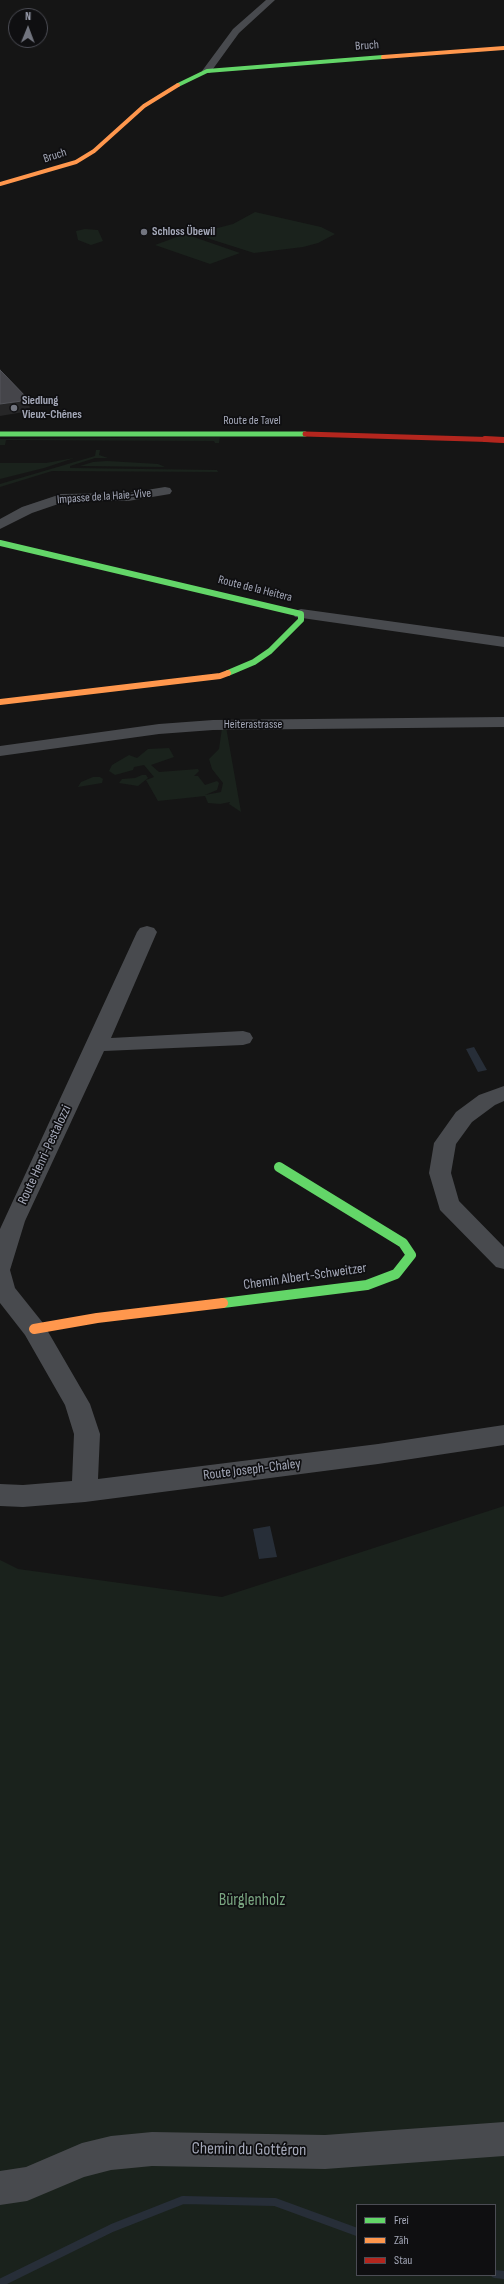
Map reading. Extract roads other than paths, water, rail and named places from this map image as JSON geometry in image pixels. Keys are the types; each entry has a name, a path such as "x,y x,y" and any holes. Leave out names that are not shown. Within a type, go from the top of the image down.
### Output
{"street":[{"path":"210,68 236,31 271,0"},
{"name":"Bruch","path":"0,184 76,162 94,151 144,106 188,79 210,68 233,68 504,48"},
{"name":"Route de Tavel","path":"0,434 323,434 504,440"},
{"name":"Impasse de la Haie-Vive","path":"0,525 27,510 66,497 128,497 165,491"},
{"name":"Route de la Heitera","path":"0,543 202,589 291,610 301,614 301,620 296,627 270,651 254,662 220,676 0,702"},
{"path":"301,614 504,642"},
{"name":"Heiterastrasse","path":"2,750 159,729 213,725 504,722"},
{"name":"Route Henri-Pestalozzi","path":"0,1268 14,1220 97,1045 146,932"},
{"path":"97,1045 243,1038"},
{"path":"500,1252 448,1204 440,1173 445,1143 464,1117 487,1100 504,1093"},
{"name":"Chemin Albert-Schweitzer","path":"34,1329 96,1318 367,1284 396,1274 411,1255 403,1243 279,1167"},
{"path":"0,1273 4,1291 34,1329 77,1404 87,1434 85,1491"},
{"name":"Route Joseph-Chaley","path":"0,1495 23,1496 85,1491 378,1454 504,1435"},
{"name":"Chemin du Gottéron","path":"0,2188 27,2184 82,2160 110,2153 152,2148 325,2152 504,2139"}],"waterway":[{"path":"0,2283 112,2228 183,2200 275,2202 356,2232"},
{"path":"496,2274 504,2275"}],"place":[{"name":"Schloss Übewil","path":"144,232"},
{"name":"Siedlung Vieux-Chênes","path":"14,408"}],"park label":[{"name":"Bürglenholz","path":"252,1901"}]}
